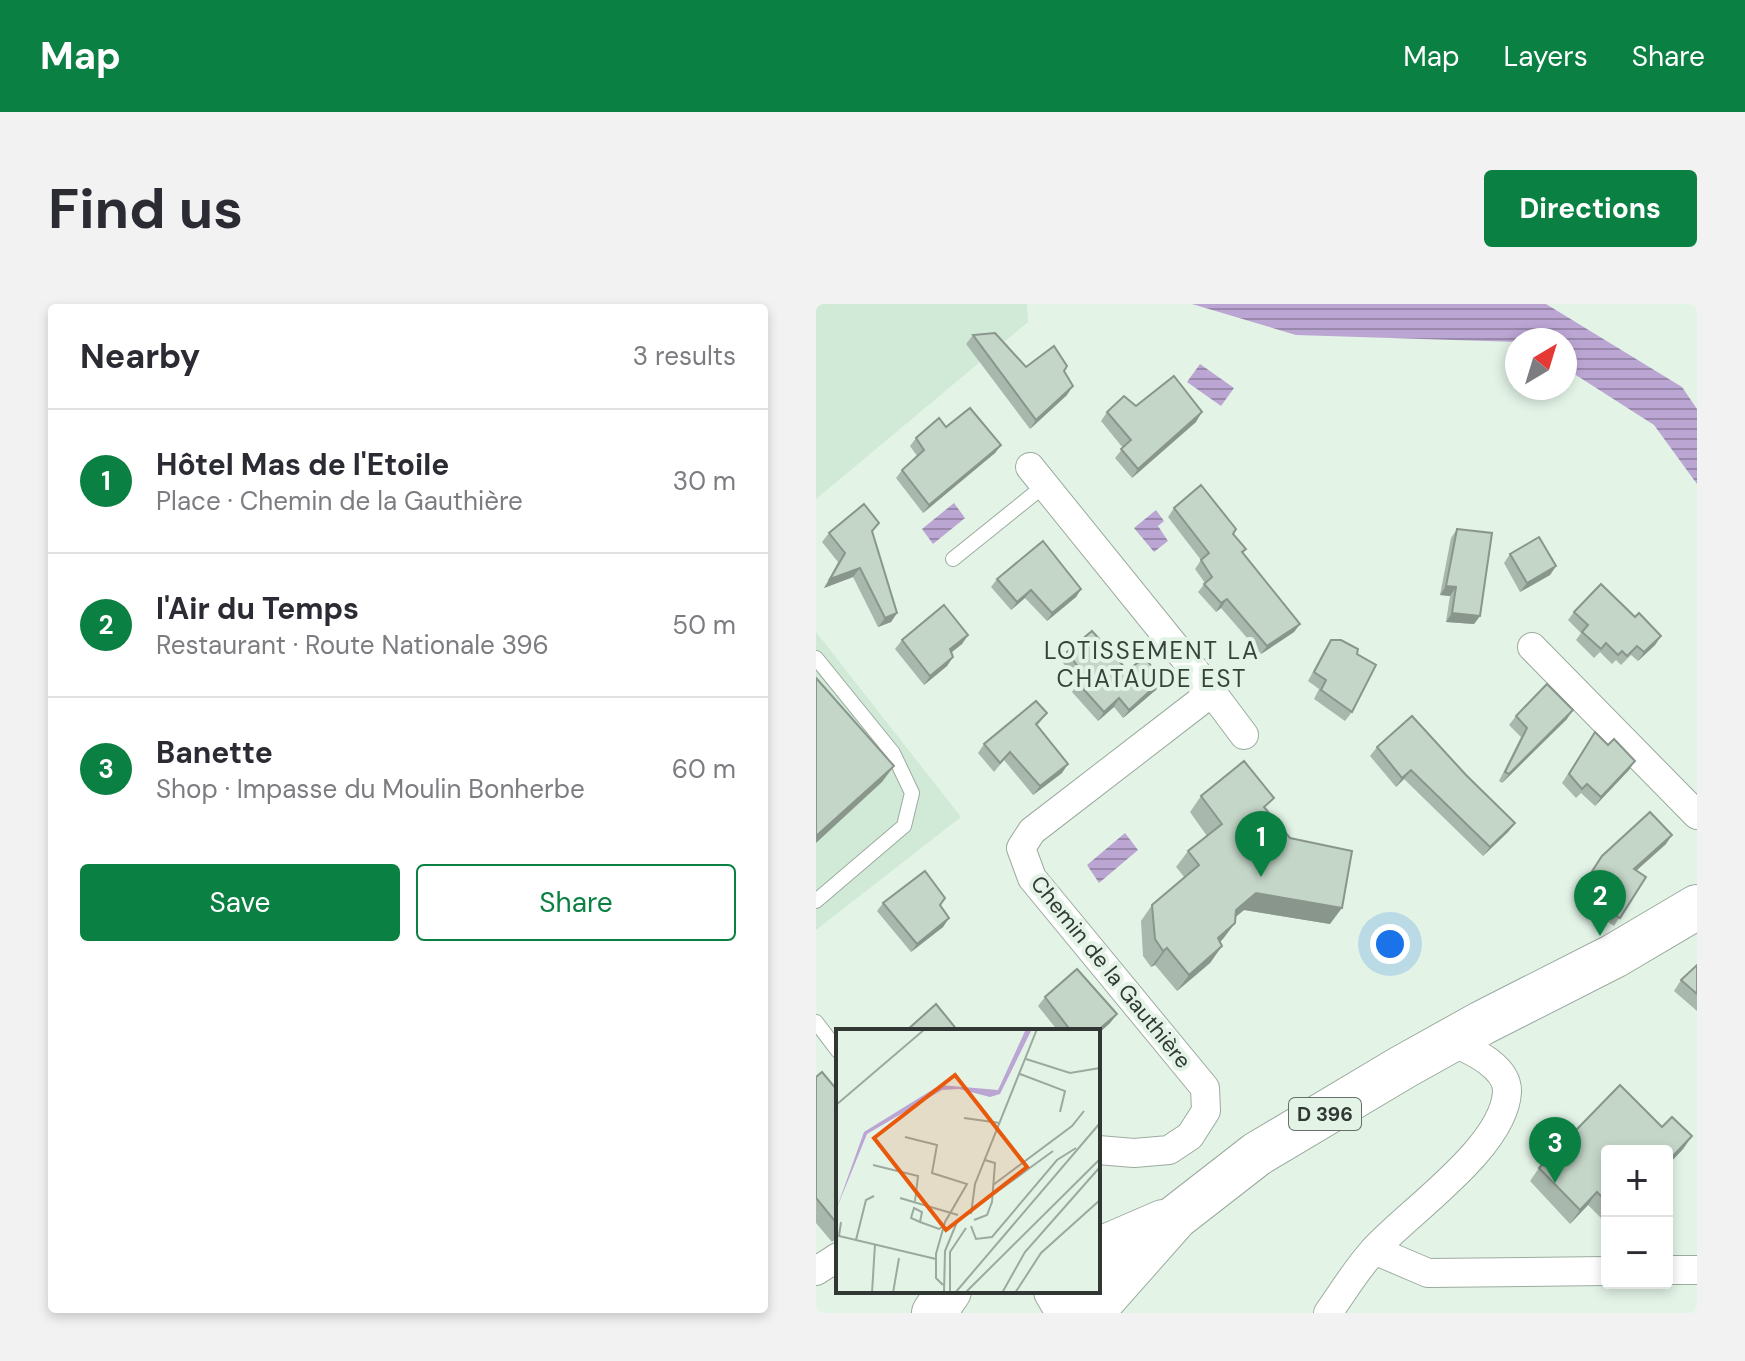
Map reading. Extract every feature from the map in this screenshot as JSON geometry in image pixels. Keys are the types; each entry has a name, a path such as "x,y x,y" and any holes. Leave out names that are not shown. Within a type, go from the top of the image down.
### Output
{"main road":[{"name":"D 396","path":"1091,1313 1176,1217 1257,1154 1466,1032 1614,956 1697,907"},
{"name":"D 396","path":"1100,1249 1176,1217"},
{"path":"934,1313 948,1293"},
{"path":"1057,1293 1069,1313"}],"street":[{"path":"1038,476 1182,655 1202,681 1205,691 1214,695 1244,735"},
{"path":"1532,647 1697,815"},
{"name":"Chemin de la Gauthière","path":"1100,1150 1134,1153 1169,1150 1190,1136 1206,1111 1205,1088 1032,878 1021,848 1032,831 1202,700 1205,691"},
{"path":"1328,1313 1374,1250 1484,1145 1501,1114 1507,1089 1498,1071 1480,1055 1466,1032"},
{"path":"1374,1250 1428,1273 1601,1271"},
{"path":"816,1271 836,1258"},
{"path":"1673,1270 1697,1270"}],"lane":[{"path":"953,559 1038,476"},
{"path":"816,658 893,753 912,793 904,826 816,901"},
{"path":"816,1022 836,1048"}],"shaded area":[{"path":"816,304 1027,304 1028,322 816,499"},
{"path":"1192,304 1546,304 1682,387 1697,409 1697,484 1654,425 1577,376 1577,328 1505,328 1505,342 1296,335"},
{"path":"1200,364 1234,388 1221,406 1187,382"},
{"path":"954,503 965,518 933,544 922,529"},
{"path":"1156,510 1164,521 1158,526 1168,541 1154,552 1134,528"},
{"path":"816,632 961,817 816,930"},
{"path":"1125,833 1138,850 1099,883 1087,865"}],"building":[{"path":"995,333 1026,367 1054,346 1067,366 1064,371 1073,386 1036,420 973,335"},
{"path":"1174,376 1202,412 1138,469 1121,449 1131,440 1107,412 1124,396 1136,406"},
{"path":"970,408 1001,445 929,505 902,470 924,450 916,438 939,418 946,427"},
{"path":"1201,485 1236,529 1233,534 1246,549 1242,552 1300,624 1267,646 1227,599 1221,603 1204,584 1212,577 1201,560 1209,553 1174,508"},
{"path":"864,504 879,523 872,531 897,613 885,618 860,568 830,579 845,553 829,533"},
{"path":"1457,529 1492,533 1480,616 1452,613 1456,587 1446,586"},
{"path":"1539,537 1556,566 1527,583 1510,554"},
{"path":"1043,541 1081,589 1052,613 1031,590 1017,602 997,579"},
{"path":"1601,584 1635,617 1639,613 1661,636 1644,652 1637,646 1627,656 1622,651 1618,655 1606,643 1601,649 1582,632 1588,625 1574,612"},
{"path":"944,605 968,635 950,649 953,657 930,676 902,640"},
{"path":"1092,631 1127,670 1145,658 1162,680 1129,710 1119,698 1104,712 1078,683 1085,676 1067,652"},
{"path":"1331,640 1341,640 1358,649 1357,654 1376,665 1352,712 1321,690 1326,680 1314,672"},
{"path":"816,678 894,766 816,836"},
{"path":"1547,684 1573,710 1509,774 1505,772 1527,728 1516,716"},
{"path":"1036,701 1047,713 1036,724 1068,764 1040,786 1010,752 1000,763 984,744"},
{"path":"1412,716 1515,823 1490,847 1411,770 1402,778 1377,747"},
{"path":"1595,732 1608,745 1614,739 1635,761 1601,797 1587,784 1582,789 1569,774"},
{"path":"1244,761 1274,798 1264,807 1290,838 1352,851 1342,908 1256,893 1236,910 1235,923 1218,938 1222,946 1189,975 1167,948 1163,951 1155,939 1152,905 1199,865 1188,851 1222,824 1201,796"},
{"path":"1650,812 1672,835 1634,869 1646,877 1620,918 1580,890 1602,856"},
{"path":"925,871 945,898 940,905 949,918 917,944 883,903"},
{"path":"1697,965 1697,994 1681,980"},
{"path":"1077,969 1117,1014 1099,1029 1069,1029 1045,997"},
{"path":"936,1004 956,1029 908,1029"},
{"path":"822,1072 836,1089 836,1223 816,1198 816,1077"},
{"path":"1620,1085 1662,1127 1672,1117 1692,1136 1673,1156 1673,1145 1601,1145 1601,1196 1597,1192 1580,1210 1539,1168"}],"place":[{"name":"Hôtel Mas de l'Etoile","path":"1261,877"},
{"name":"l'Air du Temps","path":"1600,936"},
{"name":"Banette","path":"1555,1183"}],"district":[{"name":"LOTISSEMENT LA CHATAUDE EST","path":"1152,664"}]}
